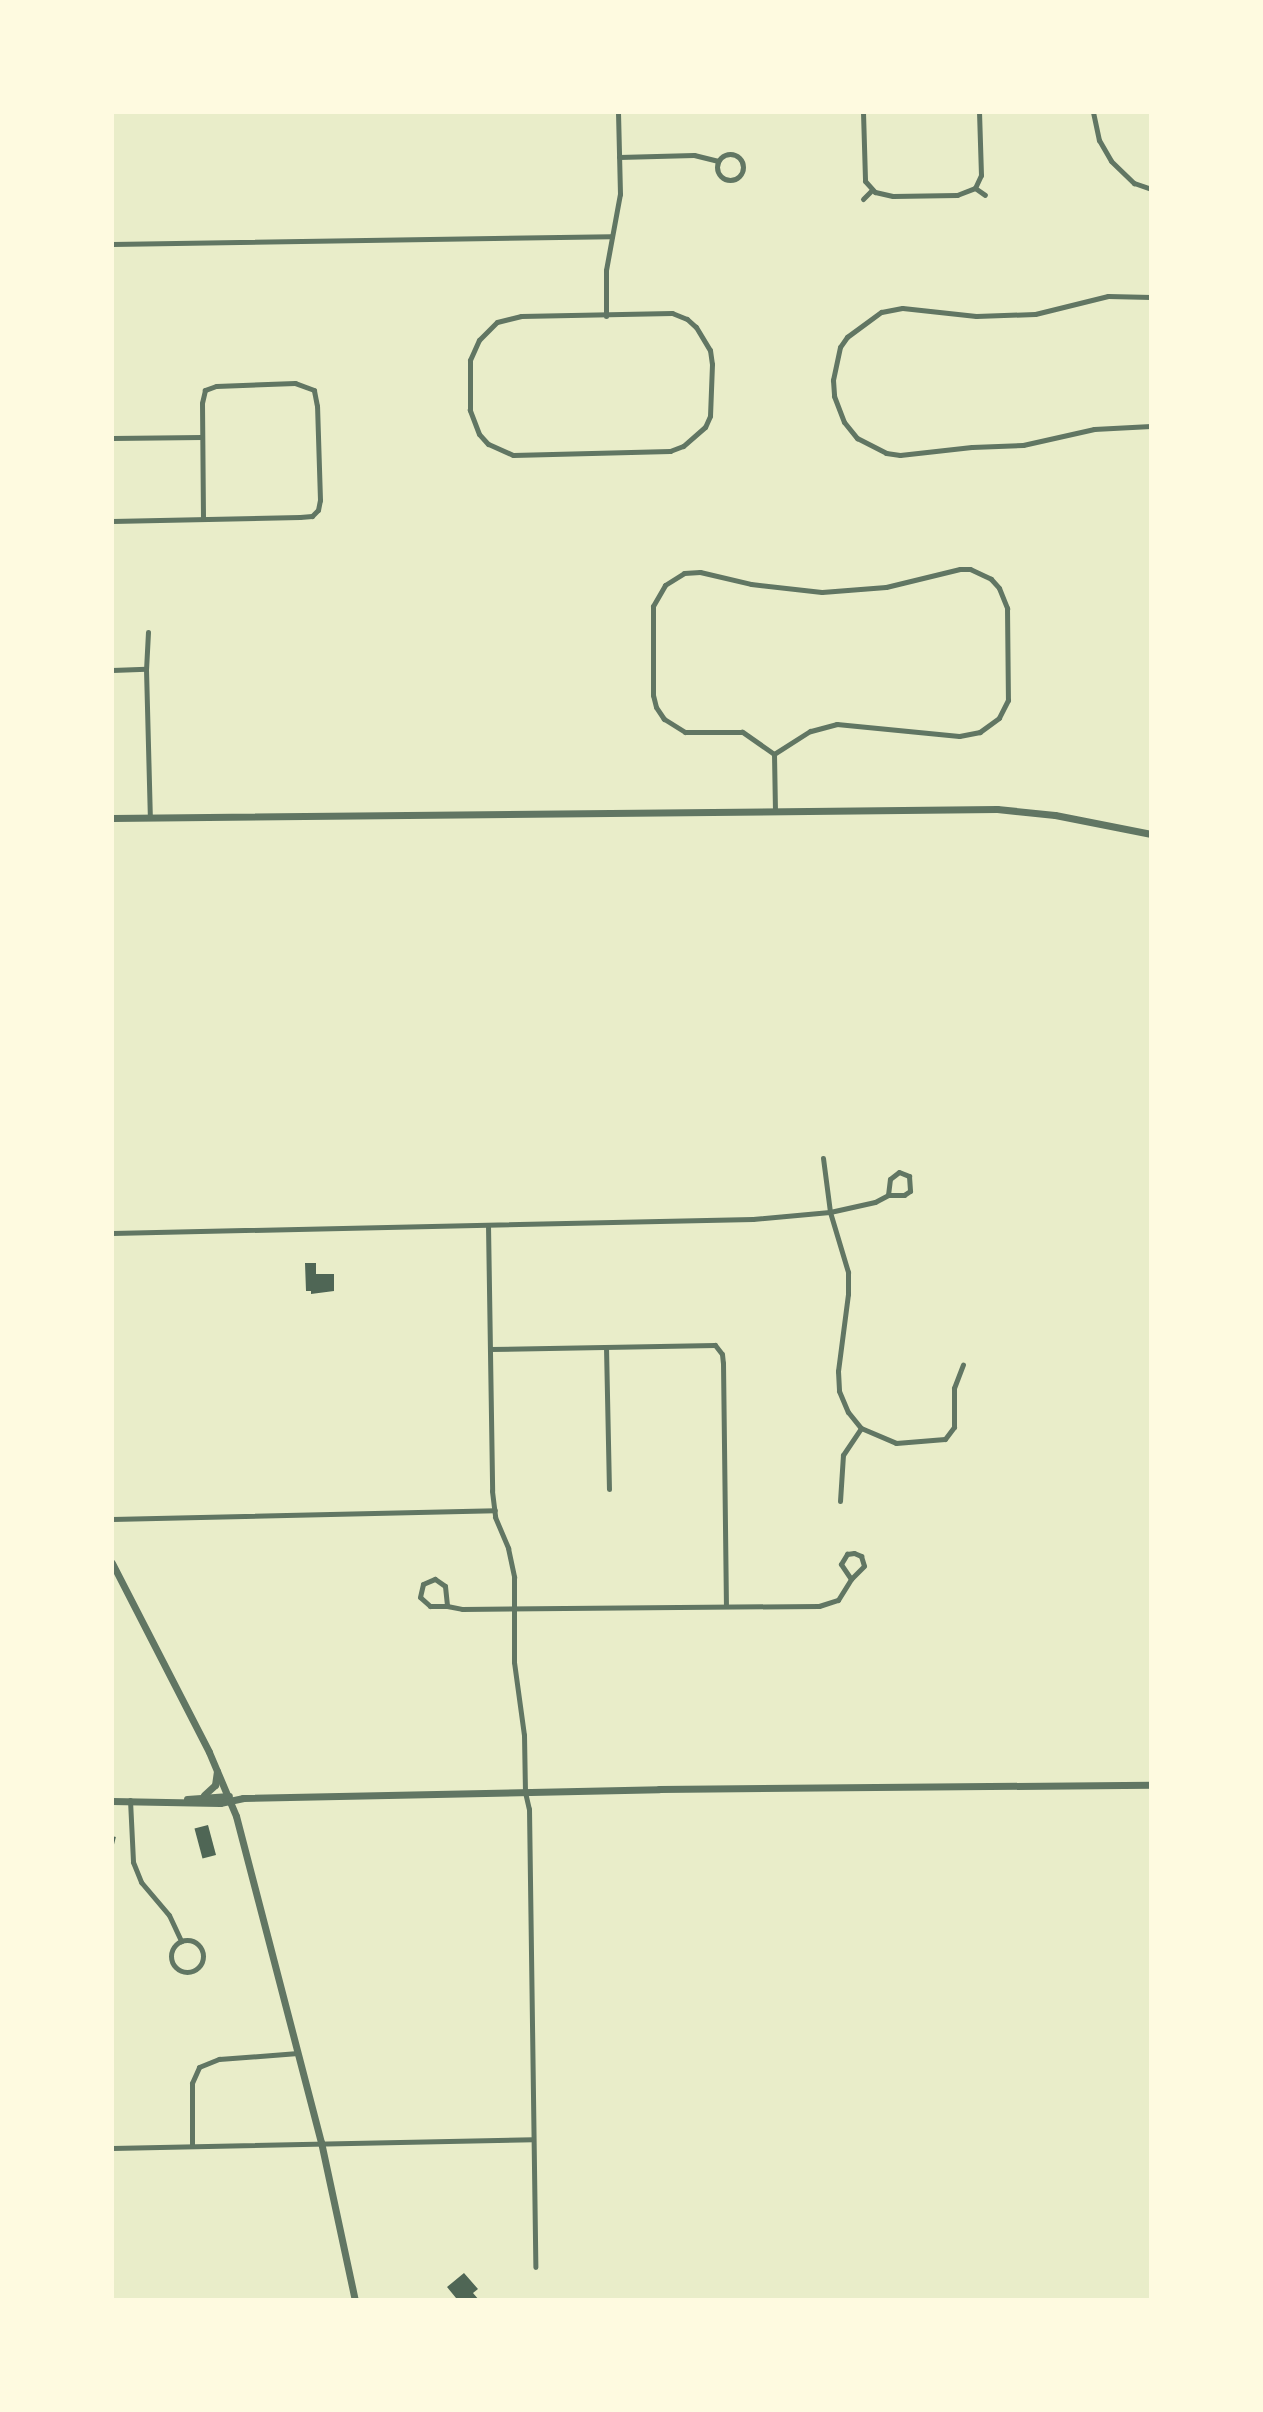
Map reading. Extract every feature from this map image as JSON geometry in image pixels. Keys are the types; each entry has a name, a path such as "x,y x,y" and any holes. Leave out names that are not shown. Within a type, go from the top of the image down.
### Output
{"street":[{"path":"606,316 606,270 620,194 618,112"},
{"path":"863,112 864,177 872,190 882,195 918,196 957,195 975,188 981,175 979,112"},
{"path":"1093,112 1099,140 1111,161 1134,183 1151,189"},
{"path":"726,154 735,154 741,160 742,173 736,179 723,179 717,172 718,161 726,154"},
{"path":"619,157 694,155 718,161"},
{"path":"975,188 985,195"},
{"path":"863,200 872,190"},
{"path":"112,244 611,236"},
{"path":"1151,297 1108,296 1035,314 976,316 902,309 881,312 847,337 837,358 833,380 834,396 844,422 865,443 893,454 1023,445 1094,429 1151,426"},
{"path":"672,313 687,319 696,327 710,350 712,364 712,399 705,427 683,446 670,450 528,456 513,455 488,444 479,434 470,410 470,371 474,349 489,329 497,322 521,316 606,316 672,313"},
{"path":"112,521 203,519 312,516 318,510 320,500 314,390 295,383 216,386 205,390 202,403 203,519"},
{"path":"112,438 202,437"},
{"path":"960,569 982,574 999,588 1007,608 1009,690 1004,710 991,726 981,732 959,736 837,724 810,732 774,754 742,732 685,732 664,719 656,708 653,695 651,620 658,594 674,578 699,572 790,590 843,591 886,587 960,569"},
{"path":"148,632 146,669 150,817"},
{"path":"112,670 146,669"},
{"path":"774,754 775,811"},
{"path":"112,818 1023,810 1151,834"},
{"path":"823,1158 831,1212 848,1272 848,1294 838,1371 839,1391 848,1412 861,1428 896,1443 945,1439 951,1434 954,1388 963,1365"},
{"path":"112,1233 753,1219 831,1212 875,1202 888,1195 907,1193 912,1184 909,1177 899,1172 892,1175 888,1195"},
{"path":"488,1225 495,1510 508,1548 514,1607 514,1662 524,1735 525,1792 529,1809 535,2267"},
{"path":"490,1349 715,1345 722,1354 726,1606"},
{"path":"606,1347 609,1489"},
{"path":"840,1501 844,1455 861,1428"},
{"path":"112,1520 495,1510"},
{"path":"447,1606 447,1591 443,1583 430,1579 423,1584 420,1592 426,1604 462,1609 830,1604 844,1595 851,1579 864,1566 863,1559 854,1553 847,1554 841,1564 851,1579"},
{"path":"112,1563 217,1770 246,1846 321,2143 355,2300"},
{"path":"201,1797 215,1785 217,1770"},
{"path":"180,1800 201,1797 1151,1785"},
{"path":"112,1801 180,1800 220,1804 229,1798"},
{"path":"130,1800 133,1862 141,1882 169,1915 181,1941"},
{"path":"181,1941 194,1942 201,1950 202,1960 191,1971 181,1971 171,1959 172,1949 181,1941"},
{"path":"191,2146 192,2083 199,2067 219,2059 298,2053"},
{"path":"112,2148 533,2139"}],"building":[{"path":"305,1263 316,1263 316,1274 334,1274 334,1291 311,1294 311,1291 306,1291"},
{"path":"208,1825 216,1855 203,1859 194,1829"},
{"path":"112,1836 116,1837 112,1853"},
{"path":"464,2273 478,2289 473,2293 479,2300 453,2300 456,2298 447,2287"}]}
